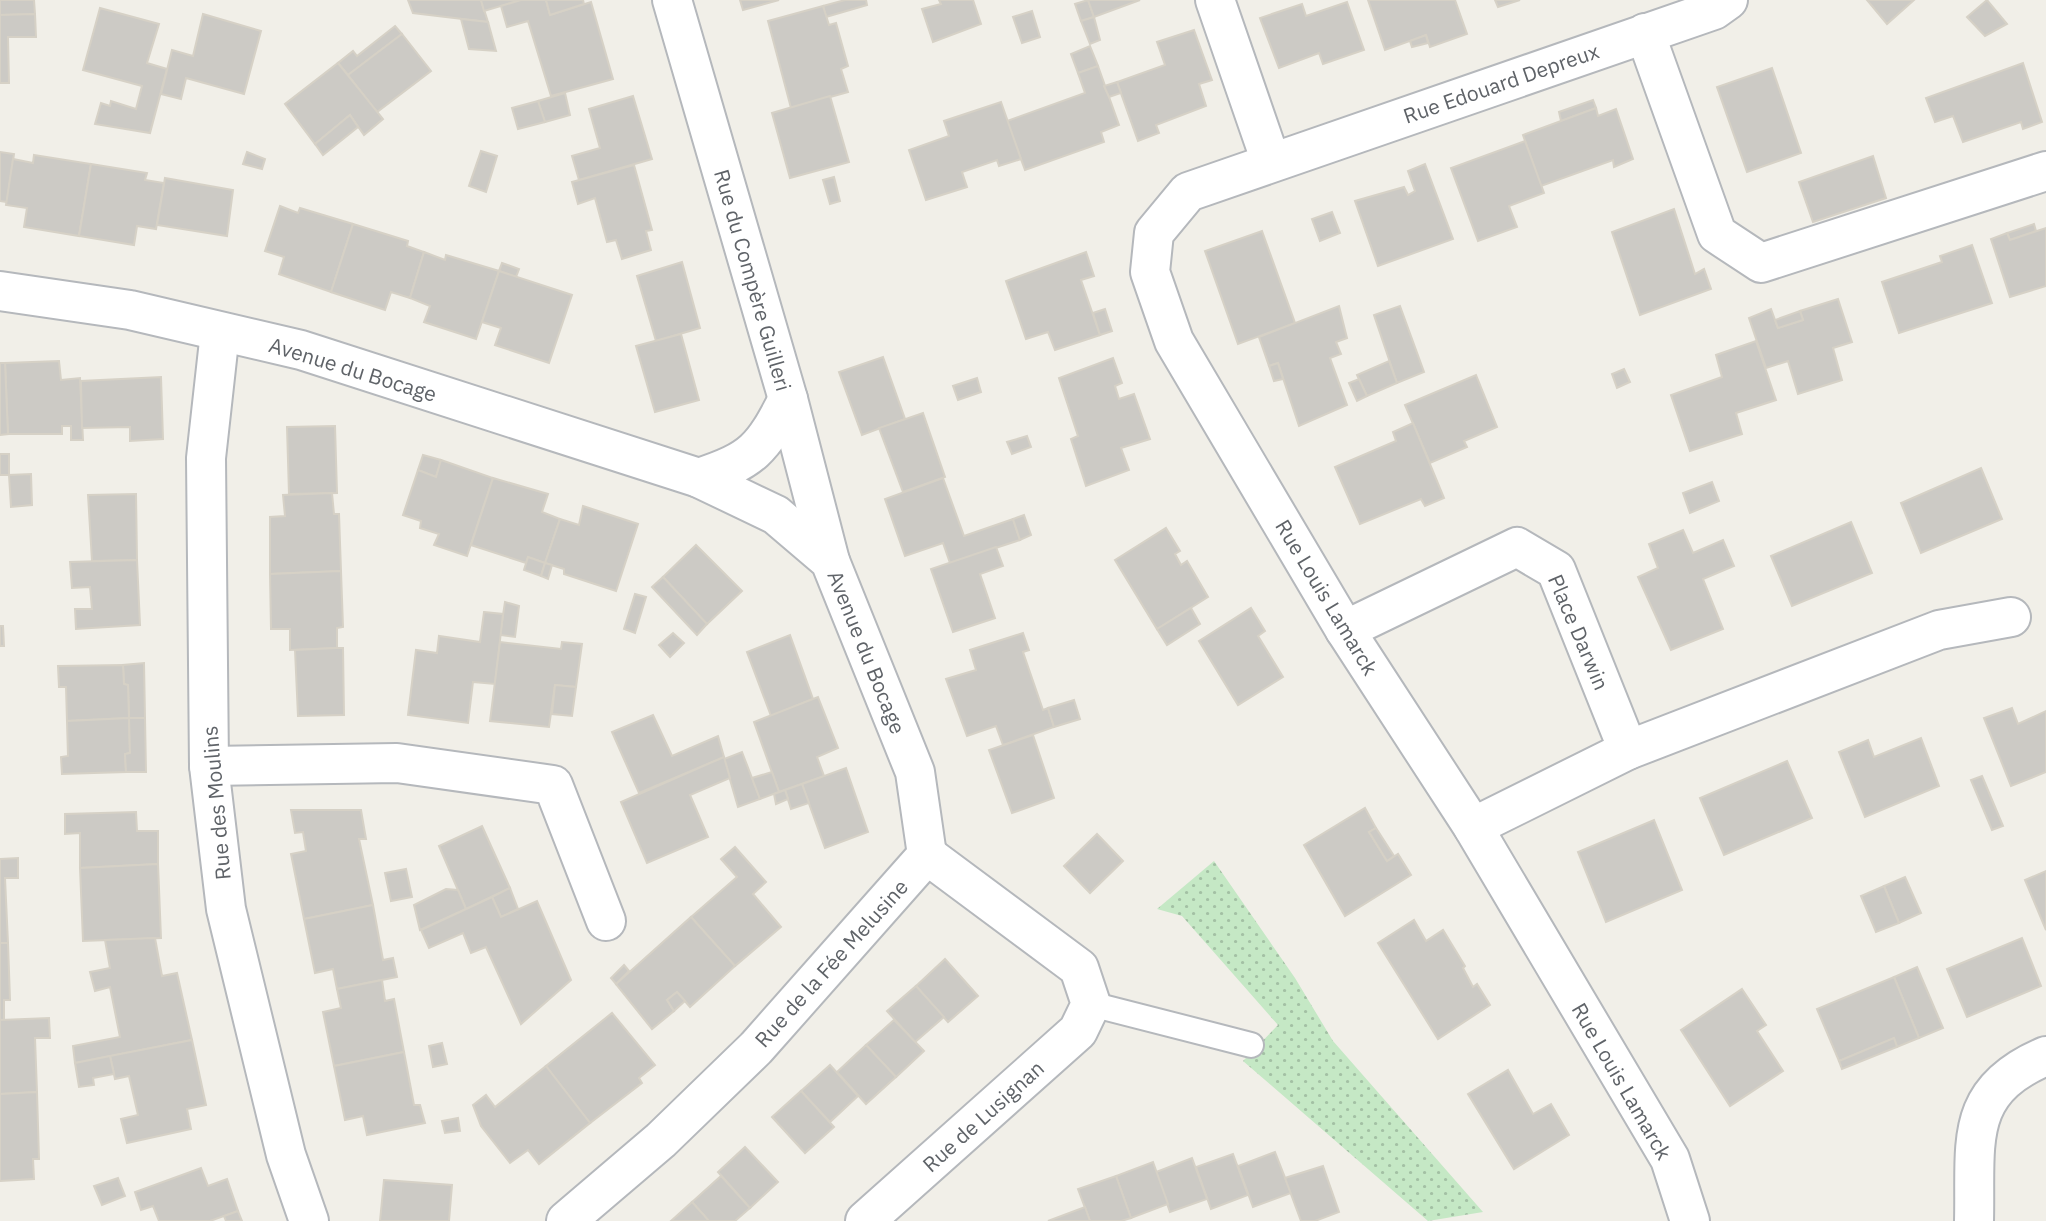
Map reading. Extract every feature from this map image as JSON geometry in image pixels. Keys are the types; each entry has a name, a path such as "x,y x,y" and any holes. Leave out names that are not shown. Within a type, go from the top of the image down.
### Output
{"street":[{"name":"Rue du Compère Guilleri","path":"672,0 788,399 830,561"},
{"path":"1215,0 1271,162"},
{"name":"Rue Edouard Depreux","path":"1271,162 1714,10 1728,0"},
{"path":"1644,33 1717,234 1761,263 2046,171"},
{"name":"Rue Louis Lamarck","path":"1271,162 1188,192 1154,233 1150,272 1174,341 1345,631 1473,827 1670,1159 1690,1221"},
{"name":"Avenue du Bocage","path":"0,291 130,310 301,350 699,478 776,515 830,561 915,772 927,855"},
{"name":"Rue des Moulins","path":"220,332 206,458 209,766 226,909 286,1155 309,1221"},
{"path":"699,478 739,464 769,435 788,399"},
{"name":"Place Darwin","path":"1345,631 1517,547 1556,570 1628,750"},
{"path":"1473,827 1628,750 1939,631 2011,617"},
{"path":"209,766 397,763 553,785 606,920"},
{"path":"927,855 1079,968 1091,1003"},
{"name":"Rue de la Fée Melusine","path":"566,1221 661,1140 756,1048 927,855"},
{"name":"Rue de Lusignan","path":"865,1221 1078,1031 1091,1003"},
{"path":"1974,1221 1976,1130 1992,1091 2022,1066 2046,1056"}],"lane":[{"path":"1091,1003 1251,1045"}],"green space":[{"path":"1214,861 1295,978 1333,1041 1483,1212 1428,1221 1243,1061 1278,1025 1182,916 1157,909"}],"building":[{"path":"0,0 34,0 35,14 0,15"},
{"path":"408,0 481,0 488,22 413,13"},
{"path":"481,0 521,0 484,11"},
{"path":"521,0 546,0 550,15 591,2 613,79 551,96 528,21 507,27 501,6"},
{"path":"546,0 583,0 584,4 550,15"},
{"path":"740,0 779,0 743,10"},
{"path":"845,0 866,0 867,5 826,17 823,6"},
{"path":"939,0 973,0 981,24 933,42 922,9 941,4"},
{"path":"1088,0 1094,17 1081,21 1075,4"},
{"path":"1088,0 1140,0 1094,17"},
{"path":"1368,0 1455,0 1467,34 1430,47 1426,35 1385,50"},
{"path":"1495,0 1520,0 1498,7"},
{"path":"1867,0 1914,0 1887,24"},
{"path":"1987,0 2007,24 1985,36 1967,17"},
{"path":"1347,2 1364,50 1323,64 1319,53 1279,68 1260,18 1302,4 1306,16"},
{"path":"823,6 829,25 836,23 848,66 841,69 848,92 791,108 768,21"},
{"path":"100,8 159,24 147,63 167,69 150,133 95,124 101,103 110,106 111,101 136,109 142,86 83,70"},
{"path":"1032,11 1040,37 1022,43 1013,17"},
{"path":"35,14 36,37 8,37 9,83 0,83 0,15"},
{"path":"203,14 261,31 244,94 186,78 181,99 161,94 172,50 193,56"},
{"path":"1094,17 1100,40 1090,44 1081,21"},
{"path":"461,19 488,22 496,51 469,49"},
{"path":"395,26 402,34 348,75 338,63 353,51 357,56"},
{"path":"1194,30 1212,80 1199,84 1206,106 1156,125 1159,133 1138,141 1117,82 1165,65 1157,42"},
{"path":"402,34 431,71 377,112 348,75"},
{"path":"1426,35 1428,43 1412,47 1410,41"},
{"path":"1090,46 1098,66 1078,73 1071,54"},
{"path":"338,63 383,119 364,135 350,115 315,144 285,104"},
{"path":"2023,63 2042,122 2023,129 2021,122 1963,142 1953,116 1935,122 1926,98"},
{"path":"1098,66 1119,125 1101,132 1104,142 1025,170 1007,121 1085,93 1078,73"},
{"path":"1772,68 1801,153 1747,172 1717,87"},
{"path":"1117,82 1121,93 1109,97 1104,86"},
{"path":"565,93 570,115 545,122 538,101"},
{"path":"633,96 652,159 579,180 572,156 600,148 589,109"},
{"path":"830,96 849,162 790,178 772,113"},
{"path":"1593,100 1596,108 1561,121 1559,112"},
{"path":"538,101 545,122 518,129 512,108"},
{"path":"1001,102 1021,159 999,166 997,160 962,172 967,187 926,200 909,150 949,136 944,121"},
{"path":"1596,108 1598,116 1616,109 1633,159 1614,167 1613,160 1541,186 1523,135"},
{"path":"350,115 358,127 323,155 315,144"},
{"path":"1525,141 1544,193 1509,206 1517,227 1478,241 1451,168"},
{"path":"481,151 497,156 486,192 469,186"},
{"path":"0,152 14,154 7,202 0,201"},
{"path":"247,152 265,159 262,169 243,164"},
{"path":"34,155 91,164 79,236 24,227 27,208 6,205 13,159 33,163"},
{"path":"1873,156 1886,198 1813,222 1799,182"},
{"path":"91,164 147,173 145,180 164,183 156,229 137,226 134,245 79,236"},
{"path":"1425,164 1453,239 1378,266 1355,201 1404,187 1408,195 1415,191 1408,171"},
{"path":"634,165 652,230 646,231 651,250 622,259 616,240 607,242 595,198 578,204 572,182"},
{"path":"834,177 840,201 830,204 823,180"},
{"path":"165,178 233,190 227,236 157,225"},
{"path":"280,206 298,213 300,208 353,224 331,292 279,274 284,257 265,251"},
{"path":"1674,209 1695,274 1704,269 1711,289 1640,315 1612,232"},
{"path":"1332,212 1340,233 1320,241 1312,219"},
{"path":"353,224 408,241 407,246 424,252 410,298 391,292 385,310 331,292"},
{"path":"2034,224 2036,231 2010,240 2007,233"},
{"path":"2046,228 2046,286 2010,297 1991,239 2007,233 2010,240"},
{"path":"1262,231 1295,323 1238,344 1205,251"},
{"path":"1972,245 1992,303 1899,333 1882,282 1942,262 1940,256"},
{"path":"424,252 445,260 446,255 499,271 476,339 424,322 430,306 410,298"},
{"path":"1086,252 1094,276 1081,280 1100,335 1055,350 1048,332 1026,339 1006,281"},
{"path":"682,262 700,328 656,341 637,276"},
{"path":"502,263 519,269 516,277 499,271"},
{"path":"499,271 572,295 549,363 495,345 501,328 482,322"},
{"path":"1838,299 1852,342 1833,348 1842,380 1798,394 1788,361 1766,368 1749,318 1771,309 1778,328 1803,320 1800,311"},
{"path":"1339,306 1347,338 1336,342 1341,354 1330,358 1347,405 1299,426 1278,363 1269,366 1259,337"},
{"path":"1400,306 1424,372 1397,383 1374,315"},
{"path":"1105,309 1112,331 1100,335 1093,313"},
{"path":"1800,311 1803,320 1778,328 1775,320"},
{"path":"681,334 699,400 655,412 636,346"},
{"path":"1756,341 1776,400 1736,413 1742,434 1690,451 1671,395 1722,377 1716,355"},
{"path":"883,357 905,419 862,435 839,372"},
{"path":"1113,358 1122,383 1115,386 1119,399 1134,394 1150,439 1121,448 1129,470 1086,486 1071,439 1078,436 1059,378"},
{"path":"59,361 61,380 80,378 83,440 71,440 71,426 62,426 62,434 8,434 5,363"},
{"path":"1389,361 1397,383 1367,396 1357,375"},
{"path":"0,363 5,363 8,434 0,435"},
{"path":"1278,363 1283,379 1274,381 1269,366"},
{"path":"1624,369 1630,382 1617,388 1612,374"},
{"path":"1476,375 1497,427 1464,441 1467,447 1430,463 1405,405"},
{"path":"161,377 163,439 130,441 130,427 82,428 81,381"},
{"path":"977,378 981,392 958,400 953,386"},
{"path":"1359,379 1367,396 1357,401 1349,383"},
{"path":"923,413 945,477 903,492 879,428"},
{"path":"1413,423 1444,498 1425,506 1421,499 1360,524 1335,467 1396,441 1393,432"},
{"path":"335,426 337,493 289,494 287,427"},
{"path":"1027,436 1031,447 1012,454 1007,442"},
{"path":"0,454 9,454 9,475 0,475"},
{"path":"423,455 441,460 436,477 418,470"},
{"path":"441,460 493,478 467,556 434,545 439,534 420,528 421,521 403,515 418,470 436,477"},
{"path":"1981,468 2002,519 1921,553 1901,503"},
{"path":"31,474 32,505 11,507 9,475"},
{"path":"493,478 548,494 542,512 560,519 545,563 528,557 526,563 471,545"},
{"path":"943,478 964,536 1013,519 1020,540 950,563 943,543 905,556 885,499"},
{"path":"1712,482 1719,501 1690,513 1683,493"},
{"path":"332,493 334,514 339,514 341,571 270,574 270,517 285,516 283,495"},
{"path":"136,494 137,560 92,561 88,495"},
{"path":"583,506 638,524 616,591 564,574 564,569 545,563 560,519 579,525"},
{"path":"1024,515 1031,535 1020,540 1013,519"},
{"path":"1851,522 1872,573 1792,606 1771,556"},
{"path":"1166,528 1180,551 1175,554 1181,565 1187,561 1208,597 1157,629 1115,560"},
{"path":"1683,530 1693,553 1723,540 1734,566 1703,579 1723,629 1671,650 1638,577 1658,568 1649,544"},
{"path":"696,545 742,591 707,624 663,577"},
{"path":"996,547 1003,566 980,574 995,618 953,632 931,569"},
{"path":"528,557 545,563 541,576 524,570"},
{"path":"137,560 140,625 76,629 75,609 92,609 90,587 72,588 70,562"},
{"path":"545,563 552,565 548,579 541,576"},
{"path":"341,571 343,627 337,628 337,648 290,650 290,629 271,629 270,574"},
{"path":"663,577 707,624 697,635 652,587"},
{"path":"635,594 646,597 635,633 624,629"},
{"path":"505,602 519,606 515,637 500,635"},
{"path":"1191,608 1200,624 1167,645 1157,629"},
{"path":"1251,608 1265,631 1258,636 1283,677 1238,705 1199,641"},
{"path":"484,612 503,614 495,684 473,682 468,723 408,715 416,650 437,653 439,636 480,642"},
{"path":"0,626 3,626 4,646 0,646"},
{"path":"673,633 684,643 670,657 659,645"},
{"path":"1023,633 1029,650 1023,652 1043,710 1048,708 1054,727 1003,745 996,726 967,736 946,679 976,670 970,650"},
{"path":"790,635 813,699 771,716 747,652"},
{"path":"500,642 561,649 562,642 582,644 576,687 555,685 549,727 490,721"},
{"path":"343,648 344,715 298,716 295,650"},
{"path":"144,663 145,718 129,718 128,685 124,684 123,665"},
{"path":"123,665 124,684 128,685 129,718 67,721 66,687 59,687 58,666"},
{"path":"555,685 576,687 572,716 552,714"},
{"path":"818,697 838,748 817,757 824,776 779,792 754,722"},
{"path":"1074,700 1080,719 1054,727 1048,708"},
{"path":"2012,708 2018,724 2046,711 2046,772 2011,786 1984,718"},
{"path":"653,715 672,756 718,736 724,757 639,793 612,732"},
{"path":"129,718 130,753 125,754 126,772 62,774 61,757 68,756 67,721"},
{"path":"129,718 145,718 146,772 126,772 125,754 130,753"},
{"path":"1033,735 1054,798 1012,813 989,750"},
{"path":"1921,738 1939,786 1865,817 1839,752 1868,740 1874,757"},
{"path":"742,752 760,799 738,807 724,759"},
{"path":"724,757 730,778 690,795 708,837 647,863 621,802"},
{"path":"1787,761 1812,818 1724,855 1700,798"},
{"path":"846,768 868,832 825,848 802,784"},
{"path":"772,772 779,792 760,799 752,778"},
{"path":"1982,776 2003,826 1992,830 1971,780"},
{"path":"802,784 809,803 791,809 785,790"},
{"path":"785,790 788,799 776,804 774,794"},
{"path":"1365,808 1376,828 1369,832 1387,861 1398,854 1411,875 1345,916 1304,845"},
{"path":"291,810 361,810 366,839 359,839 373,905 304,919 291,854 306,851 303,832 295,833"},
{"path":"136,812 137,831 158,831 158,864 80,868 80,833 65,834 65,814"},
{"path":"1654,820 1682,890 1606,922 1578,852"},
{"path":"482,826 510,888 466,909 439,846"},
{"path":"1376,828 1394,856 1387,861 1369,832"},
{"path":"1097,834 1123,861 1090,893 1064,866"},
{"path":"735,847 766,882 753,894 781,927 735,966 691,917 737,877 721,859"},
{"path":"18,858 18,878 5,878 8,943 0,943 0,859"},
{"path":"158,864 161,938 83,941 80,868"},
{"path":"406,869 412,897 391,901 385,873"},
{"path":"2046,871 2046,930 2025,880"},
{"path":"1905,877 1921,913 1899,923 1884,886"},
{"path":"1884,886 1899,923 1876,932 1861,896"},
{"path":"510,888 518,909 501,917 492,897"},
{"path":"446,889 458,890 466,909 420,930 414,905"},
{"path":"492,897 501,917 537,901 571,980 521,1024 486,947 471,953 463,933 429,948 421,930"},
{"path":"373,905 383,960 393,958 397,977 337,989 333,969 315,973 304,919"},
{"path":"691,917 735,966 690,1007 677,992 667,1000 674,1011 652,1029 616,984"},
{"path":"1414,920 1426,941 1443,930 1465,966 1463,968 1473,987 1477,984 1490,1005 1438,1039 1378,943"},
{"path":"155,938 162,976 177,973 192,1040 75,1063 73,1046 120,1037 110,987 95,991 90,972 110,968 105,940"},
{"path":"2022,938 2041,986 1967,1017 1947,969"},
{"path":"0,943 8,943 10,1000 4,1000 4,1020 0,1020"},
{"path":"945,959 978,996 948,1022 916,986"},
{"path":"624,965 629,971 616,984 611,978"},
{"path":"1917,967 1943,1028 1919,1038 1894,977"},
{"path":"1894,977 1919,1038 1897,1047 1894,1038 1839,1061 1817,1009"},
{"path":"382,980 385,1001 394,999 404,1052 334,1066 323,1012 341,1008 337,989"},
{"path":"916,986 944,1017 915,1042 887,1011"},
{"path":"1742,989 1766,1025 1757,1031 1783,1071 1730,1106 1681,1030"},
{"path":"677,992 685,1001 674,1011 667,1000"},
{"path":"612,1013 655,1065 639,1078 642,1083 590,1123 546,1066"},
{"path":"49,1018 50,1038 35,1038 37,1092 0,1094 0,1020"},
{"path":"894,1020 924,1051 896,1077 866,1045"},
{"path":"1894,1038 1897,1047 1842,1069 1839,1061"},
{"path":"192,1040 206,1105 187,1109 191,1129 127,1143 121,1119 138,1115 129,1076 115,1079 110,1056"},
{"path":"442,1043 447,1064 433,1067 429,1046"},
{"path":"866,1045 896,1077 866,1104 837,1072"},
{"path":"404,1052 414,1105 420,1105 425,1123 367,1135 363,1116 345,1120 334,1066"},
{"path":"110,1056 114,1074 93,1078 94,1085 79,1087 75,1063"},
{"path":"830,1065 858,1096 830,1122 801,1091"},
{"path":"546,1066 590,1123 539,1164 528,1150 510,1163 481,1126 473,1105 486,1095 495,1107"},
{"path":"1508,1070 1533,1114 1551,1104 1569,1135 1514,1169 1468,1094"},
{"path":"801,1091 834,1127 805,1153 772,1117"},
{"path":"37,1092 39,1159 33,1159 34,1179 0,1181 0,1094"},
{"path":"458,1118 460,1131 445,1133 442,1121"},
{"path":"745,1147 778,1182 750,1208 718,1172"},
{"path":"1275,1152 1291,1193 1253,1207 1238,1166"},
{"path":"1233,1154 1248,1195 1211,1209 1196,1167"},
{"path":"1192,1158 1207,1199 1170,1212 1156,1172"},
{"path":"1153,1162 1168,1204 1131,1218 1116,1176"},
{"path":"1323,1166 1339,1212 1315,1221 1301,1221 1285,1178"},
{"path":"201,1168 208,1186 227,1179 238,1211 210,1221 159,1221 153,1206 141,1210 135,1192"},
{"path":"721,1176 750,1208 735,1221 709,1221 692,1202"},
{"path":"1116,1176 1131,1218 1121,1221 1090,1221 1078,1189"},
{"path":"118,1178 125,1196 102,1205 94,1186"},
{"path":"384,1180 452,1185 449,1221 380,1221"},
{"path":"692,1202 709,1221 671,1221"},
{"path":"1085,1207 1090,1221 1048,1221"},
{"path":"238,1211 242,1221 226,1221 224,1216"}]}
